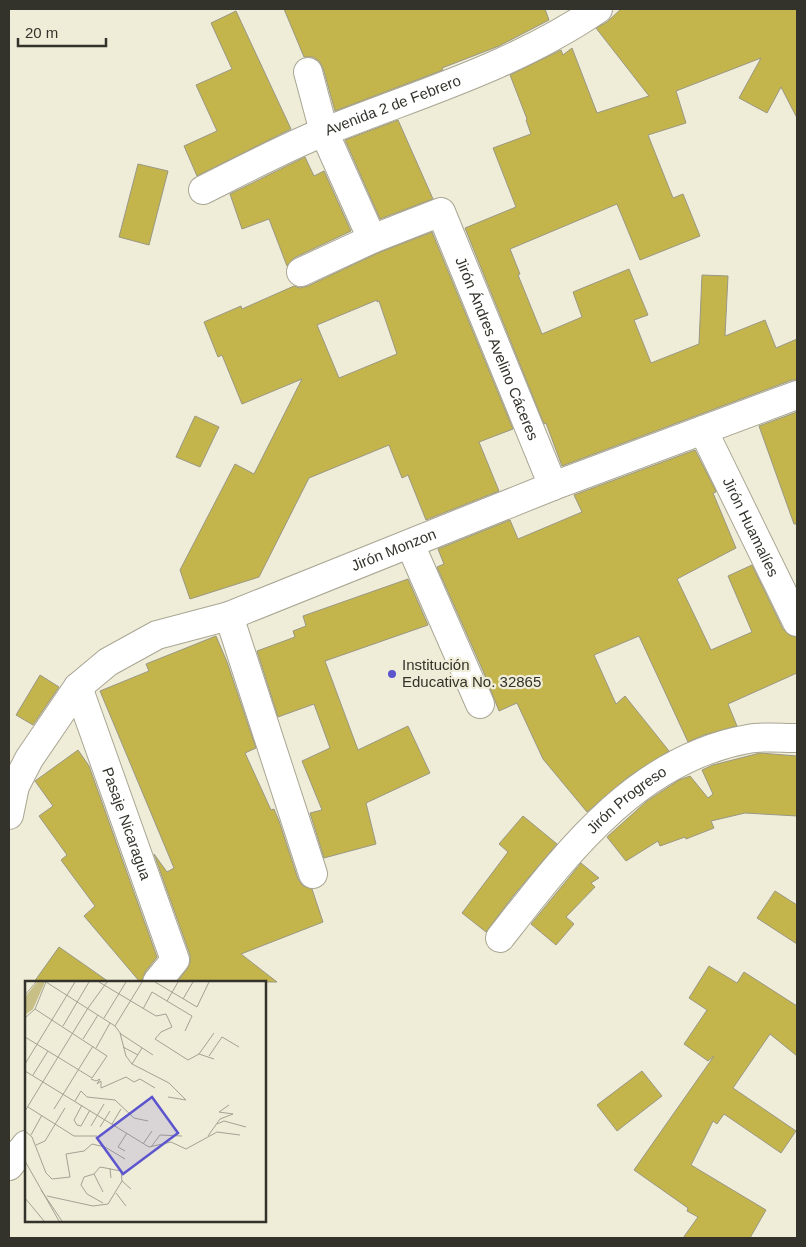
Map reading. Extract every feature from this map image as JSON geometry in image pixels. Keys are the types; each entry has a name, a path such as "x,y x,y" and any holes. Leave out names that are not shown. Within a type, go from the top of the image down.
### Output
{"street":[{"name":"Avenida 2 de Febrero","path":"203,190 324,132 523,53 590,14"},
{"path":"302,272 372,239 324,132 308,72"},
{"name":"Jirón Ándres Avelino Cáceres","path":"372,239 441,212 553,486"},
{"name":"Jirón Monzon","path":"9,815 15,786 29,759 78,687 108,662 157,635 229,616 553,486 797,395"},
{"name":"Jirón Huamalíes","path":"703,430 797,622"},
{"path":"410,544 480,704"},
{"path":"229,616 313,874"},
{"name":"Pasaje Nicaragua","path":"78,687 176,960 159,981"},
{"name":"Jirón Progreso","path":"500,938 559,863 610,811 651,778 698,753 748,738 797,738"},
{"path":"9,1166 25,1146"}],"building":[{"path":"284,9 545,9 549,20 499,46 442,68 443,70 335,111 323,68 319,61 313,57 304,57"},
{"path":"621,9 797,9 797,118 781,87 767,113 739,98 761,58 676,91 686,123 648,135 673,198 683,194 700,236 640,260 617,204 510,249 520,274 518,275 542,334 582,317 573,292 629,269 648,315 634,320 651,363 699,344 702,275 728,276 725,336 765,320 776,348 797,339 797,380 792,380 562,466 465,228 516,207 493,148 531,134 510,75 561,50 563,55 572,48 597,113 649,96 596,28 607,22"},
{"path":"236,11 291,129 197,176 184,146 217,131 196,85 232,69 211,23"},
{"path":"398,120 433,199 380,219 345,140"},
{"path":"305,157 314,176 324,171 351,231 294,258 287,266 269,219 242,229 230,194"},
{"path":"138,164 168,171 149,245 119,237"},
{"path":"432,232 513,429 479,442 499,491 426,520 408,475 402,478 389,445 309,478 259,577 190,599 180,570 235,464 254,474 302,379 242,404 222,355 218,357 204,322 241,306 242,309 294,286 300,288 308,286 378,253","holes":["377,300 377,302 379,301 397,354 339,378 317,325"]},
{"path":"797,412 797,524 794,524 759,426"},
{"path":"195,416 219,427 200,467 176,457"},
{"path":"695,450 715,489 716,492 713,493 736,548 677,579 711,650 752,632 728,576 752,565 783,629 789,635 797,637 797,673 728,704 737,726 704,735 688,742 639,636 594,655 616,704 625,696 669,751 628,777 587,812 543,759 517,703 499,711 437,567 444,564 438,549 510,520 518,539 582,512 574,495"},
{"path":"408,579 428,625 325,661 358,750 408,726 430,773 366,803 376,844 324,858 310,813 322,810 302,761 330,748 314,704 278,717 257,651 295,637 293,631 306,626 303,616"},
{"path":"216,636 227,662 256,748 245,753 271,810 274,809 298,879 303,886 312,889 323,922 241,954 277,982 178,981 190,963 190,955 154,854 167,872 174,868 100,691 149,671 146,664"},
{"path":"40,675 59,687 33,725 16,715"},
{"path":"78,750 89,766 157,957 145,972 142,981 139,981 84,916 95,906 61,860 67,855 39,816 53,806 35,781"},
{"path":"760,753 797,756 797,816 745,813 711,821 714,828 686,839 685,837 660,846 658,841 626,861 607,837 647,801 679,780 690,776 708,798 713,794 702,770 713,765"},
{"path":"523,816 557,844 513,896 486,932 462,913 508,852 499,844"},
{"path":"581,863 599,878 591,883 595,887 566,917 574,924 556,945 531,924"},
{"path":"775,891 797,905 797,944 757,918"},
{"path":"59,947 108,981 35,981"},
{"path":"709,966 737,983 744,972 797,1006 797,1056 770,1034 733,1088 796,1131 781,1153 724,1114 717,1124 713,1121 691,1165 766,1210 750,1238 683,1238 698,1217 687,1211 688,1208 634,1170 714,1056 708,1061 684,1044 707,1010 689,998"},
{"path":"642,1071 662,1096 617,1131 597,1105"}],"place":[{"name":"Institución Educativa No. 32865","path":"392,674"}]}
